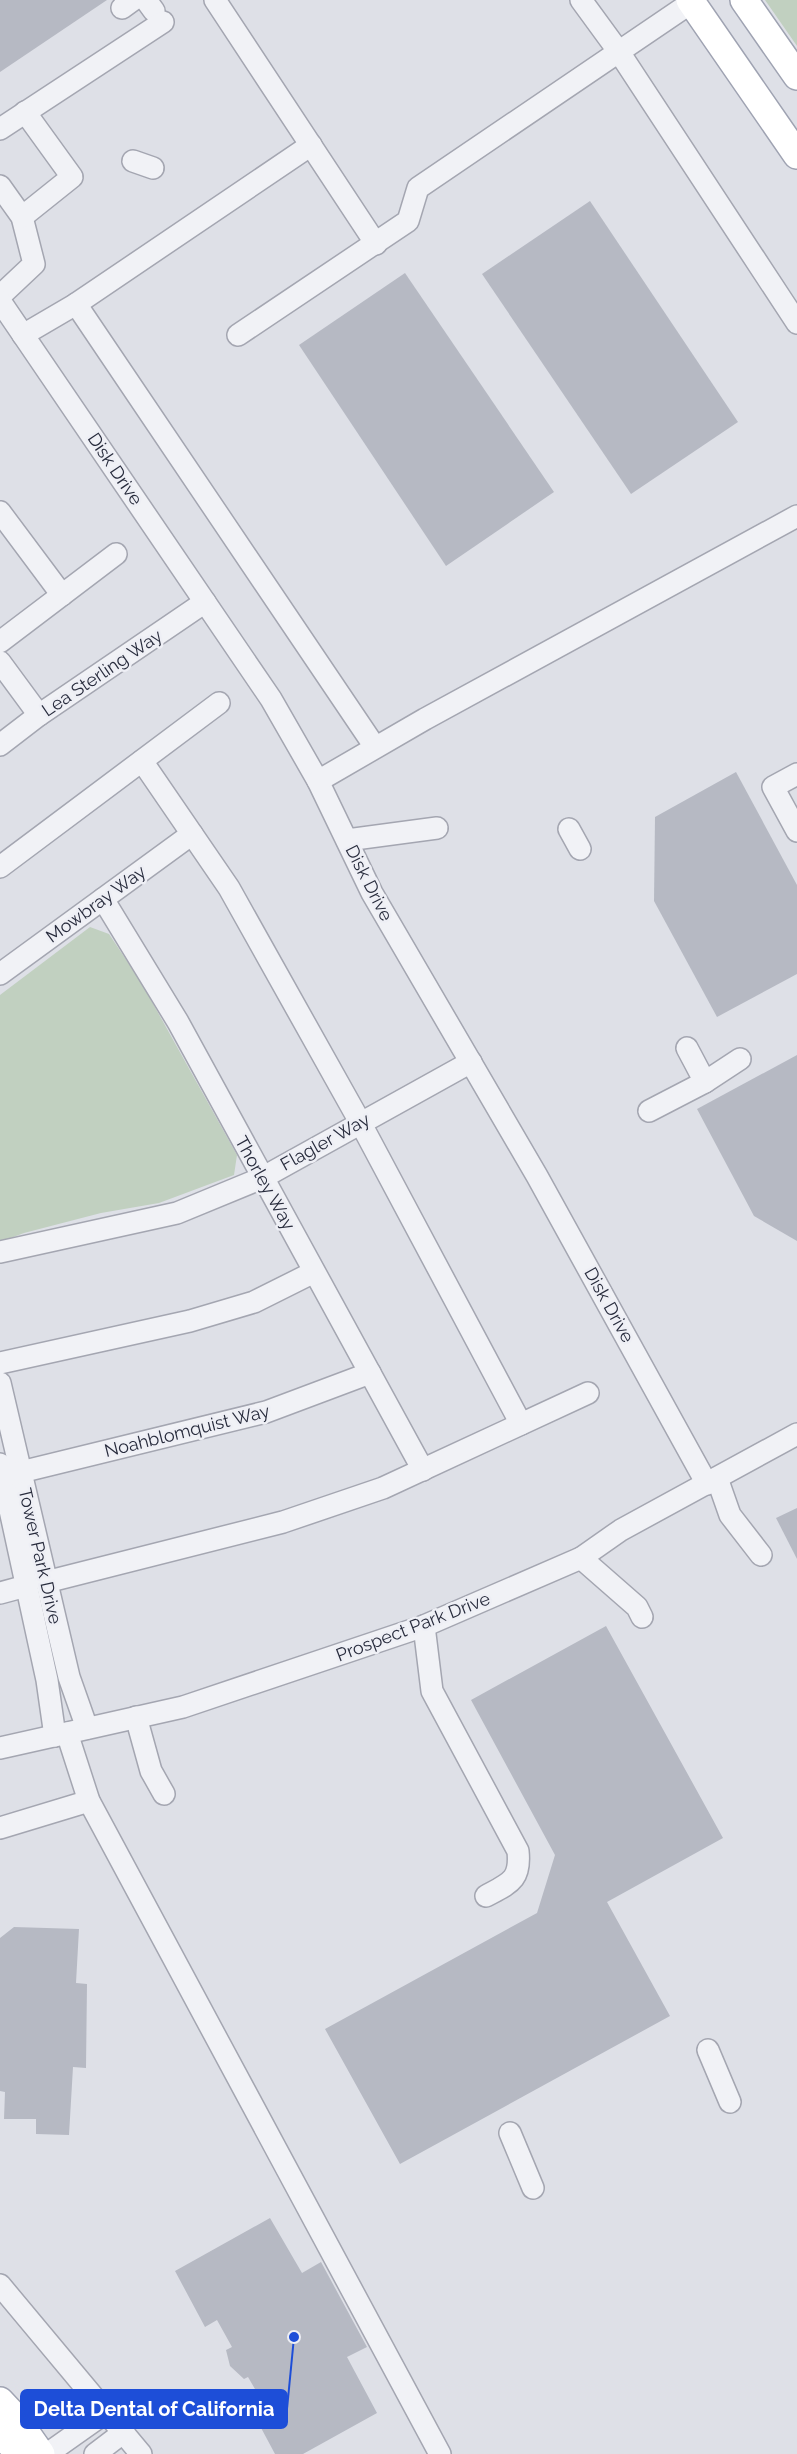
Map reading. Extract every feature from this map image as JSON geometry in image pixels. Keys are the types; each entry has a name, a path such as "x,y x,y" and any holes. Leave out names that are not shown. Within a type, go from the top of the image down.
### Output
{"main road":[{"path":"744,0 797,76"},
{"path":"691,1 797,155"},
{"path":"0,2401 15,2417 41,2454"},
{"path":"0,2432 19,2454"}],"street":[{"path":"215,0 376,244"},
{"path":"582,0 619,52 797,323"},
{"path":"238,336 408,221 418,188 691,1"},
{"path":"0,129 25,112 72,91 122,57 154,11"},
{"path":"22,217 72,177 25,112"},
{"path":"23,335 76,304 311,146"},
{"path":"0,186 22,217 34,264 0,296"},
{"name":"Disk Drive","path":"0,302 271,699 318,781 372,893 537,1176 730,1515 761,1555"},
{"path":"76,304 375,747"},
{"path":"0,512 62,595"},
{"path":"318,781 375,747 797,516"},
{"path":"0,642 116,555"},
{"name":"Lea Sterling Way","path":"0,745 206,602"},
{"path":"0,662 39,716"},
{"path":"0,867 219,703"},
{"path":"142,761 229,888 360,1122 520,1424"},
{"path":"797,774 773,787 797,831"},
{"path":"347,840 437,828"},
{"path":"569,830 580,849"},
{"name":"Mowbray Way","path":"0,974 192,834"},
{"name":"Thorley Way","path":"103,899 178,1022 423,1470"},
{"path":"687,1048 705,1082"},
{"path":"650,1111 705,1082 740,1059"},
{"name":"Flagler Way","path":"0,1252 177,1213 262,1178 471,1062"},
{"path":"0,1363 190,1321 254,1302 314,1272"},
{"name":"Noahblomquist Way","path":"6,1472 266,1412 370,1373"},
{"name":"Tower Park Drive","path":"0,1383 6,1472 36,1584 69,1677 69,1732"},
{"path":"0,1593 283,1522 383,1488 588,1393"},
{"name":"Prospect Park Drive","path":"0,1748 183,1707 424,1626 581,1558 621,1530 797,1434"},
{"path":"581,1558 637,1607 642,1617"},
{"name":"Tower Park Drive","path":"36,1584 47,1680 69,1732"},
{"path":"424,1626 432,1691 518,1851 520,1867 512,1882 486,1896"},
{"path":"136,1718 151,1771 164,1794"},
{"path":"69,1732 89,1801 440,2454"},
{"path":"0,1828 89,1801"},
{"path":"708,2050 730,2102"},
{"path":"510,2133 533,2188"},
{"path":"0,2285 108,2411 141,2454"},
{"path":"47,2454 108,2411"},
{"path":"95,2454 124,2432"}],"green space":[{"path":"765,0 797,0 797,46"},
{"path":"90,927 109,934 141,982 237,1155 234,1175 159,1203 101,1213 24,1233 0,1242 0,995"}],"building":[{"path":"0,0 107,0 0,72"},
{"path":"590,201 738,422 631,494 482,274"},
{"path":"405,273 554,492 446,566 299,345"},
{"path":"736,772 797,885 797,974 717,1017 654,901 655,817"},
{"path":"797,1055 797,1241 754,1216 697,1109"},
{"path":"797,1508 797,1559 776,1518"},
{"path":"606,1626 723,1838 607,1902 670,2016 400,2164 325,2029 537,1913 555,1855 471,1700"},
{"path":"14,1927 79,1929 76,1983 87,1984 86,2068 73,2067 69,2135 36,2134 36,2119 4,2119 5,2092 0,2091 0,1938"},
{"path":"270,2218 302,2273 321,2262 367,2347 347,2357 377,2413 303,2454 275,2454 251,2409 263,2403 248,2377 244,2379 230,2366 226,2350 232,2347 217,2320 205,2327 175,2271"}],"place":[{"name":"Delta Dental of California","path":"294,2337"}]}
